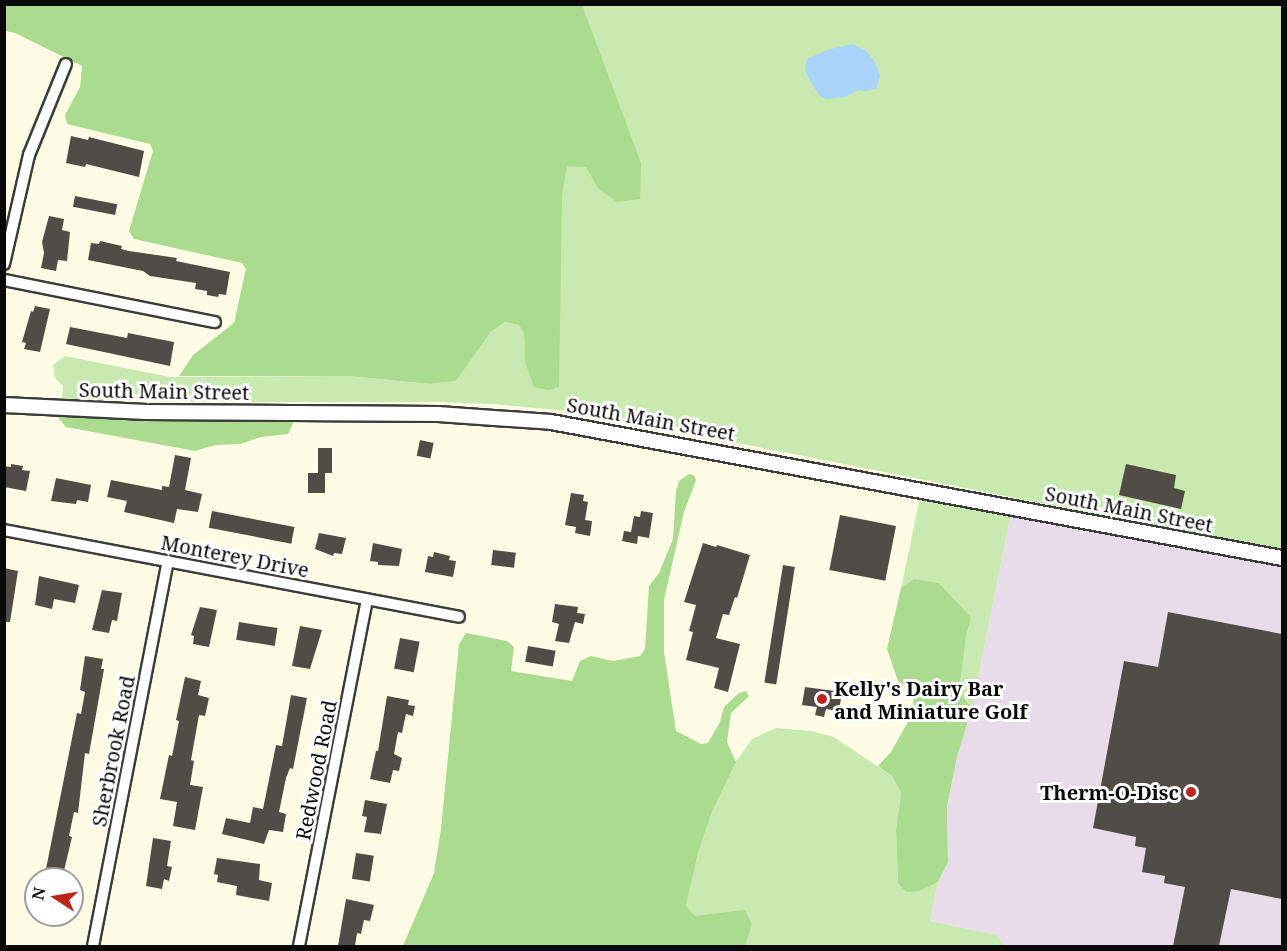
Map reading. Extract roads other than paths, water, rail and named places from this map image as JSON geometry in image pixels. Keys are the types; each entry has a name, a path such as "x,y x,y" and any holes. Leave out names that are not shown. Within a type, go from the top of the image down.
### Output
{"street":[{"path":"4,264 29,155 66,64"},
{"path":"4,280 215,322"},
{"name":"South Main Street","path":"4,405 146,412 438,414 551,422 697,447 1282,558"},
{"name":"Monterey Drive","path":"4,530 459,617"},
{"name":"Sherbrook Road","path":"93,946 168,561"},
{"name":"Redwood Road","path":"299,946 367,600"}],"water":[{"path":"853,44 865,50 875,62 880,75 877,88 867,91 859,90 845,97 826,99 819,95 805,70 807,59 827,50"}],"place":[{"name":"Kelly's Dairy Bar and Miniature Golf","path":"822,699"},
{"name":"Therm-O-Disc","path":"1191,792"}]}
